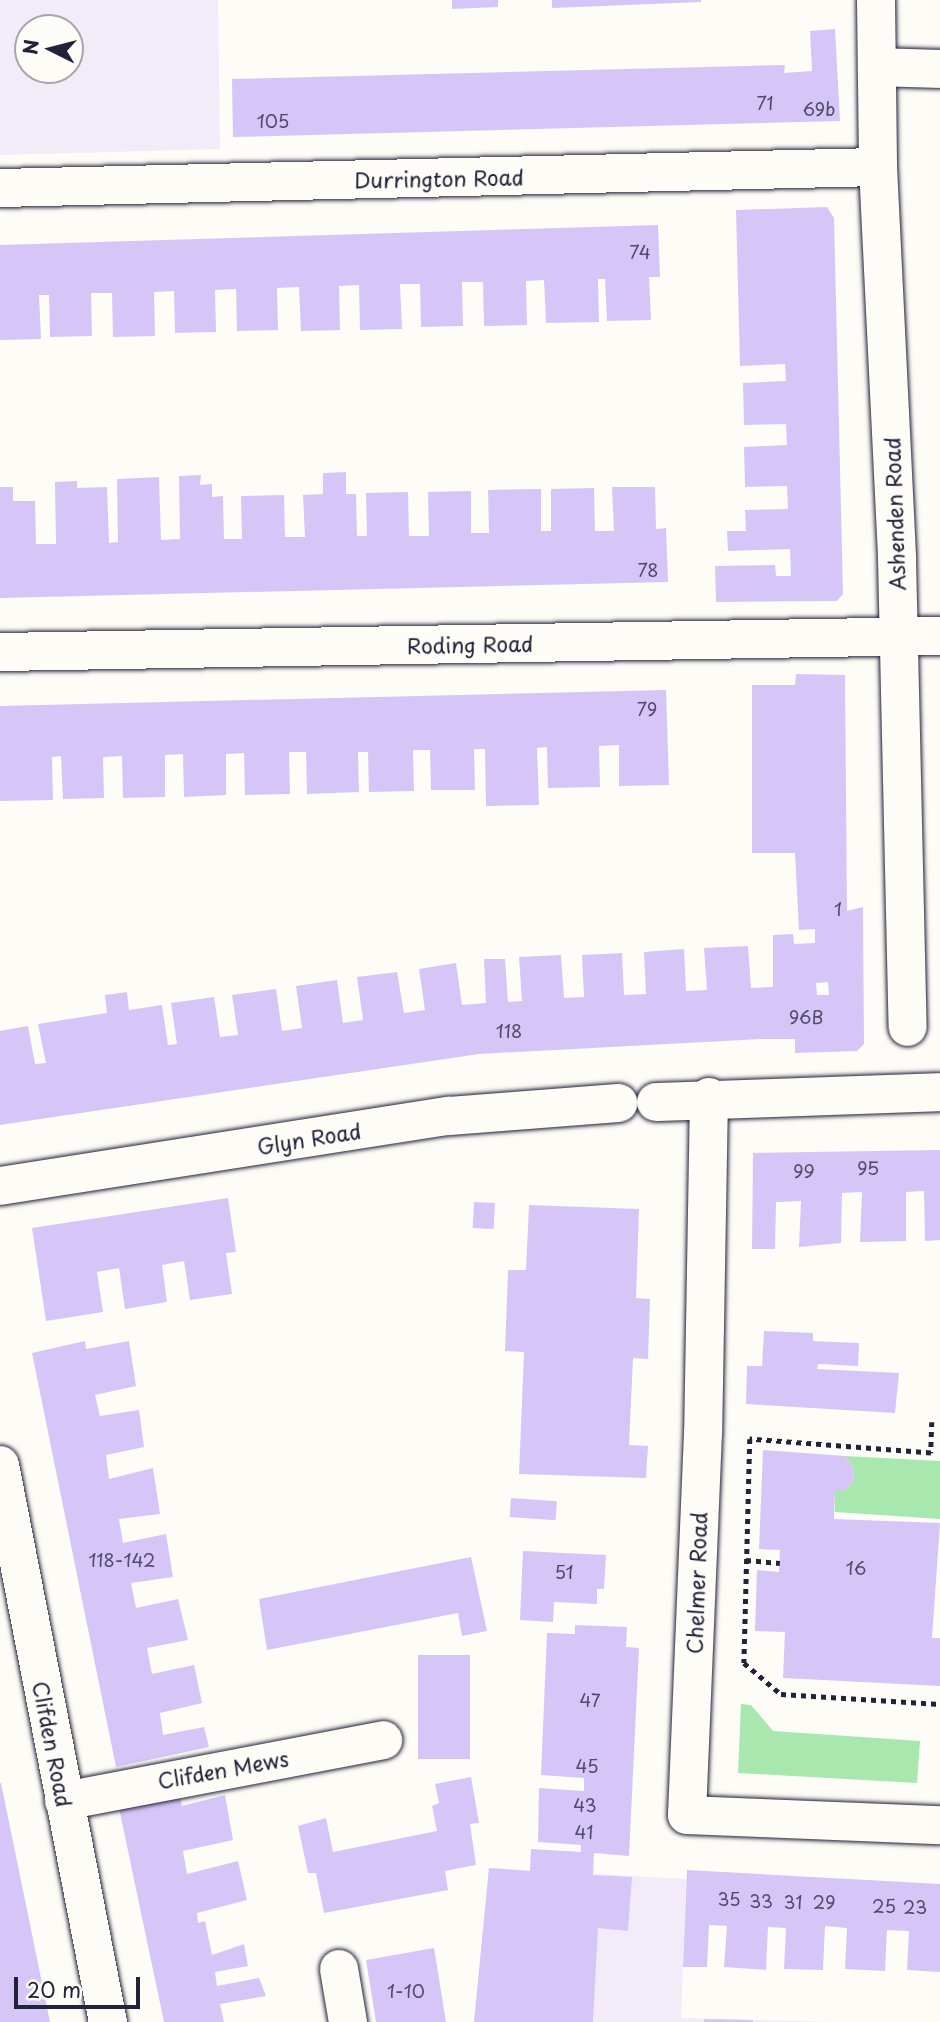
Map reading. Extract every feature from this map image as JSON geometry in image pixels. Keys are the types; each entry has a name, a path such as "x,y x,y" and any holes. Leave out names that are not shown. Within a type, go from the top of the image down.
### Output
{"street":[{"name":"Ashenden Road","path":"876,0 878,167 898,636 908,1027"},
{"path":"877,67 940,69"},
{"name":"Durrington Road","path":"0,188 878,167"},
{"name":"Roding Road","path":"0,652 940,636"},
{"path":"656,1102 709,1097 940,1092"},
{"name":"Chelmer Road","path":"709,1097 703,1433 687,1815 940,1825"},
{"name":"Glyn Road","path":"0,1186 449,1116 619,1103"},
{"name":"Clifden Road","path":"0,1465 108,2022"},
{"name":"Clifden Mews","path":"64,1801 383,1740"},
{"path":"339,1969 348,2022"}],"path":[{"path":"932,1422 930,1453 750,1439 744,1663 781,1694 940,1704"},
{"path":"745,1560 780,1563"}],"shaded area":[{"path":"0,0 218,0 220,149 0,155"},
{"path":"489,1868 686,1879 681,2018 837,2022 474,2022"}],"green space":[{"path":"845,1456 940,1461 940,1519 835,1512 835,1491 844,1491 854,1481 853,1467"},
{"path":"741,1704 751,1705 773,1731 920,1741 917,1783 738,1773"}],"building":[{"path":"452,0 498,0 498,7 452,9"},
{"path":"552,0 701,0 701,2 552,8"},
{"path":"835,29 840,121 233,137 232,79 785,65 784,73 812,71 810,31"},
{"path":"827,207 834,218 843,594 837,601 716,602 715,566 775,565 776,576 791,576 790,549 728,551 727,531 746,531 745,510 788,509 787,486 745,487 744,447 787,445 786,424 744,425 743,383 786,381 785,364 740,366 736,210"},
{"path":"658,225 660,277 649,277 651,320 607,321 605,279 598,279 599,322 546,323 544,280 526,281 527,325 484,326 483,282 462,282 463,326 421,327 420,284 400,284 402,329 360,330 359,285 339,286 340,330 301,331 299,287 277,288 278,330 237,331 236,289 215,290 216,332 175,333 174,291 154,292 155,336 113,337 112,293 91,293 92,336 50,337 49,295 39,295 41,339 0,340 0,245"},
{"path":"346,472 346,494 356,494 357,536 367,536 366,493 408,492 409,536 429,536 428,492 471,491 471,533 489,533 488,490 541,489 541,531 551,531 551,489 594,488 595,531 614,531 612,487 655,487 656,529 666,528 668,582 0,598 0,487 13,487 13,501 35,501 36,544 56,544 55,482 77,481 77,488 107,487 109,543 118,542 117,479 159,477 161,540 180,539 179,476 201,475 200,485 212,484 212,497 223,496 224,539 242,539 241,496 284,495 285,537 305,537 303,495 323,494 323,473"},
{"path":"796,674 845,675 847,911 863,907 864,1044 857,1051 795,1053 795,1039 761,1039 479,1054 0,1125 0,1031 28,1026 35,1064 46,1063 38,1024 107,1013 105,995 127,992 129,1010 162,1005 168,1045 177,1044 171,1003 214,997 220,1037 238,1035 232,995 276,989 282,1031 302,1028 296,986 337,980 343,1023 363,1020 357,977 397,972 404,1013 425,1010 419,969 456,963 462,1005 486,1003 484,959 505,959 508,1002 522,1001 519,957 561,955 564,998 584,997 582,955 622,953 624,995 646,994 644,952 684,949 686,991 707,990 704,948 748,946 751,988 773,987 773,935 793,934 794,944 815,943 815,929 799,930 795,853 752,853 752,685 795,685","holes":["828,982 829,995 817,995 816,983"]},
{"path":"666,690 669,785 619,786 619,745 599,746 600,787 548,788 547,747 537,748 539,805 486,806 485,749 474,749 475,790 431,790 430,750 413,750 414,791 369,792 368,752 358,752 359,792 307,794 306,752 289,752 290,794 245,795 244,753 226,754 226,795 184,797 183,754 165,755 165,797 123,798 122,756 103,757 104,798 63,799 61,756 52,757 53,800 0,801 0,706"},
{"path":"940,1150 940,1240 925,1241 924,1191 906,1192 906,1241 860,1242 862,1192 842,1193 841,1243 799,1247 801,1201 776,1202 775,1249 752,1249 753,1153"},
{"path":"228,1198 236,1252 226,1253 232,1294 190,1300 184,1261 162,1265 167,1302 125,1309 119,1268 97,1272 103,1312 46,1321 32,1228"},
{"path":"474,1202 495,1203 494,1229 473,1228"},
{"path":"529,1205 639,1209 636,1298 650,1299 648,1359 633,1358 629,1445 648,1446 646,1478 519,1474 524,1352 505,1351 508,1270 526,1270"},
{"path":"764,1331 813,1333 813,1341 859,1343 858,1366 818,1364 817,1369 899,1373 895,1413 746,1404 747,1366 762,1366"},
{"path":"85,1341 86,1349 129,1341 136,1386 95,1395 100,1416 139,1410 144,1447 106,1455 109,1479 153,1468 160,1514 119,1519 123,1543 166,1534 173,1577 131,1583 136,1608 178,1599 188,1640 147,1648 152,1674 194,1665 202,1703 160,1713 163,1735 204,1727 209,1747 116,1767 32,1353"},
{"path":"763,1450 845,1456 853,1467 854,1481 844,1491 835,1491 834,1519 940,1523 932,1638 940,1638 940,1686 783,1678 785,1632 755,1631 757,1570 779,1572 780,1550 759,1549"},
{"path":"511,1498 557,1501 556,1520 510,1517"},
{"path":"523,1551 606,1555 604,1589 597,1589 597,1604 554,1602 553,1622 520,1620"},
{"path":"471,1557 487,1631 462,1636 458,1613 267,1650 259,1599"},
{"path":"575,1625 627,1627 626,1647 639,1648 629,1856 594,1853 593,1875 632,1877 628,1931 598,1928 593,2022 474,2022 489,1868 530,1871 531,1849 581,1852 581,1845 538,1842 539,1788 584,1791 584,1778 541,1775 547,1633 575,1634"},
{"path":"418,1655 470,1655 470,1759 418,1759"},
{"path":"471,1777 479,1823 470,1824 476,1865 445,1871 448,1890 324,1913 316,1873 308,1873 298,1826 326,1818 333,1852 437,1831 432,1806 439,1803 435,1784"},
{"path":"1,1783 50,2022 0,2022"},
{"path":"225,1795 233,1840 183,1851 187,1874 238,1861 247,1900 197,1913 198,1923 205,1921 212,1955 244,1944 248,1966 215,1972 217,1986 259,1978 266,1996 220,2004 224,2022 164,2022 119,1808 180,1796 182,1806"},
{"path":"687,1870 940,1884 940,1972 907,1970 909,1931 887,1930 885,1971 845,1969 847,1928 825,1926 823,1970 784,1969 786,1928 768,1927 766,1970 724,1967 727,1926 709,1925 707,1967 683,1967"},
{"path":"434,1948 446,2022 376,2022 366,1960"},
{"path":"704,2019 753,2020 753,2022 704,2022"}]}
